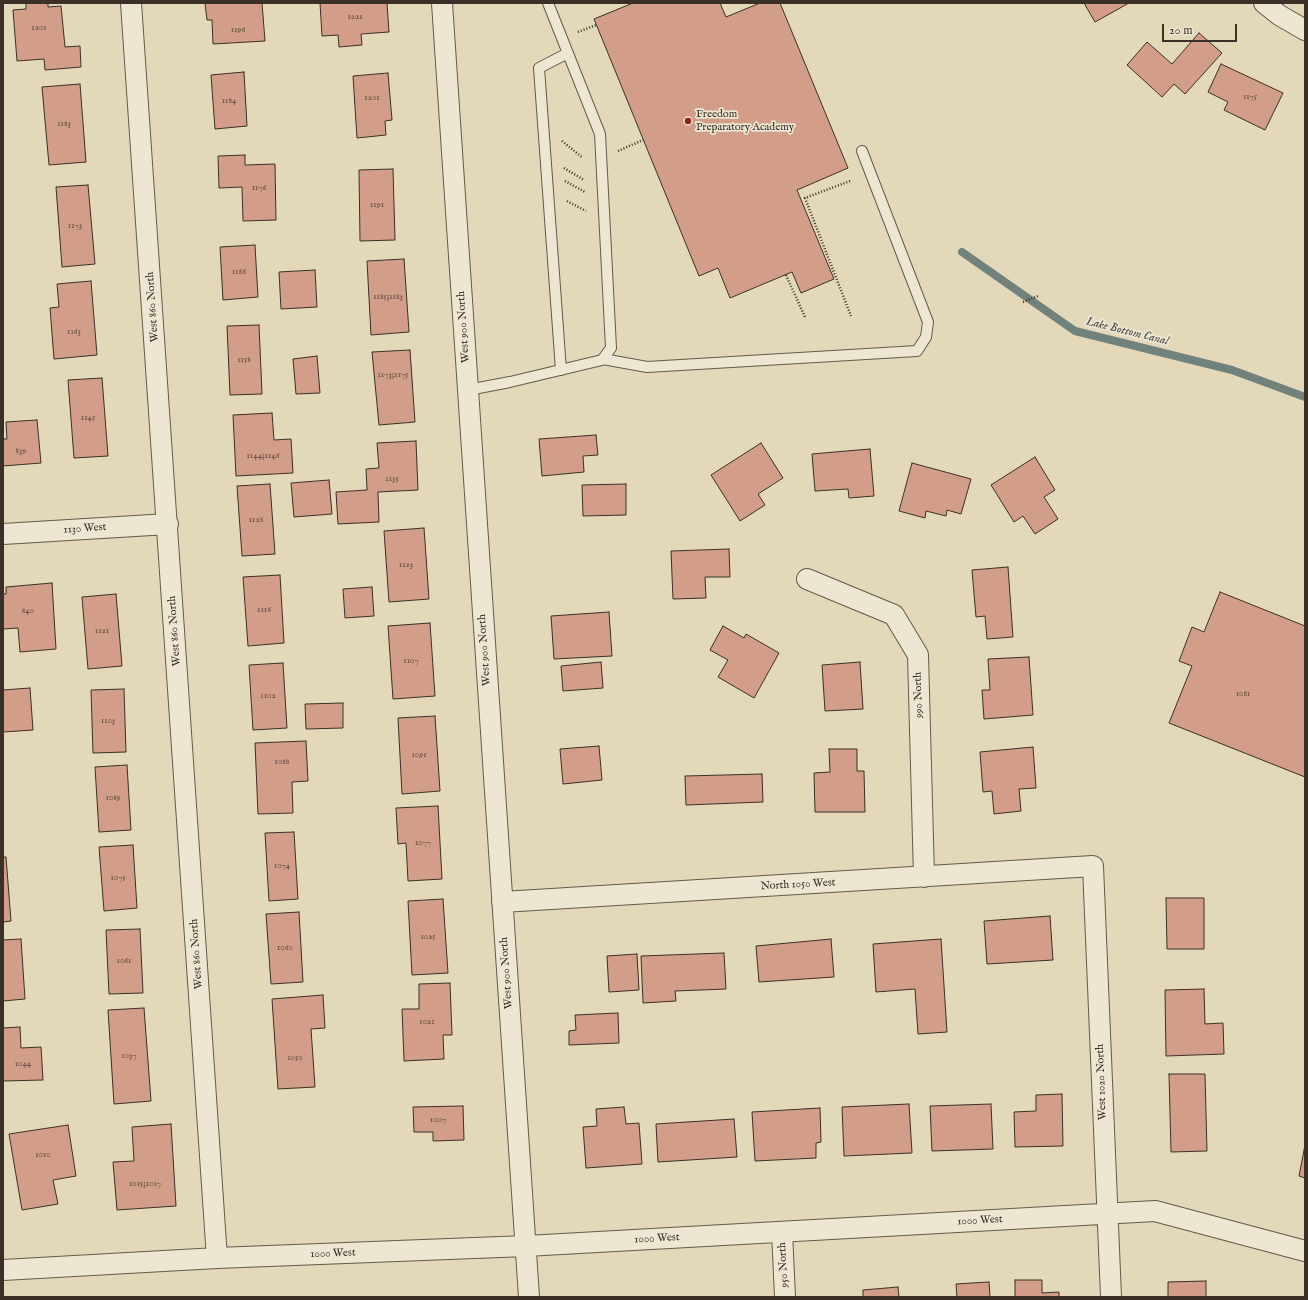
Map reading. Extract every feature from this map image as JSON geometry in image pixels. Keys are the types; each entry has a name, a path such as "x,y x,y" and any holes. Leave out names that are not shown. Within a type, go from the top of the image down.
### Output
{"street":[{"name":"West 860 North","path":"131,3 168,524 217,1258"},
{"name":"West 900 North","path":"442,3 526,1246 528,1297"},
{"path":"1264,3 1279,15 1305,30"},
{"name":"1130 West","path":"3,534 168,524"},
{"name":"990 North","path":"807,579 894,615 918,655 924,876"},
{"name":"North 1050 West","path":"502,902 1093,866"},
{"name":"West 1020 North","path":"1093,866 1111,1297"},
{"name":"1000 West","path":"3,1270 217,1258 526,1246 1155,1211 1305,1251"},
{"name":"950 North","path":"782,1232 785,1297"}],"lane":[{"path":"548,3 600,134 611,348 603,360"},
{"path":"561,370 539,68 568,54"},
{"path":"468,390 510,382 603,360 647,367 917,351 926,337 928,322 862,151"}],"path":[{"path":"578,32 596,25"},
{"path":"618,150 643,140"},
{"path":"850,181 805,198 851,316"},
{"path":"786,275 805,317"},
{"path":"1023,302 1038,296"}],"building":[{"path":"26,3 48,3 48,7 61,6 65,47 80,46 81,67 45,70 44,59 17,61 13,10 26,9"},
{"path":"205,3 262,3 265,41 213,44 212,20 207,20"},
{"path":"320,3 387,3 389,32 361,34 362,45 339,47 338,35 322,36"},
{"path":"633,3 720,3 726,17 760,3 780,3 848,168 797,190 834,279 801,293 792,272 730,298 718,268 699,276 594,19"},
{"path":"1084,3 1129,3 1095,22"},
{"path":"1199,33 1222,53 1185,94 1174,84 1162,97 1127,65 1147,42 1172,64"},
{"path":"1221,64 1283,93 1265,130 1224,110 1228,102 1208,92"},
{"path":"244,72 247,126 215,129 211,75"},
{"path":"388,73 392,120 385,121 386,135 357,138 353,76"},
{"path":"80,84 86,162 49,165 42,87"},
{"path":"245,155 245,165 275,164 276,220 243,221 242,187 219,188 218,156"},
{"path":"393,169 395,240 360,241 359,170"},
{"path":"88,185 95,264 62,267 56,187"},
{"path":"255,245 258,297 223,300 220,247"},
{"path":"404,259 409,332 371,335 367,261"},
{"path":"315,270 317,307 281,309 279,272"},
{"path":"91,281 97,355 54,359 50,308 59,307 57,284"},
{"path":"259,325 262,394 230,395 227,326"},
{"path":"410,350 415,422 379,425 372,352"},
{"path":"317,356 320,393 296,394 293,359"},
{"path":"102,378 108,456 74,458 68,380"},
{"path":"272,413 274,440 291,439 293,473 236,476 233,415"},
{"path":"37,420 41,463 3,466 3,439 7,439 6,422"},
{"path":"596,435 598,455 583,456 584,472 542,476 539,439"},
{"path":"416,441 418,490 378,492 379,522 338,524 336,492 367,490 366,469 379,468 377,443"},
{"path":"761,443 783,478 758,494 765,505 740,521 711,475"},
{"path":"870,449 874,496 849,498 848,489 815,491 812,454"},
{"path":"1035,457 1055,490 1044,497 1058,519 1035,534 1023,516 1014,522 991,485"},
{"path":"912,463 971,479 961,514 947,510 946,516 926,511 925,518 899,511"},
{"path":"329,480 332,514 294,517 291,483"},
{"path":"270,484 275,554 242,556 237,486"},
{"path":"626,484 626,515 583,516 582,485"},
{"path":"424,528 429,599 389,602 384,531"},
{"path":"729,549 730,577 705,577 706,598 673,599 671,551"},
{"path":"1008,567 1013,637 987,639 985,616 976,617 972,570"},
{"path":"280,575 284,643 248,646 243,577"},
{"path":"52,583 56,649 20,652 18,628 3,629 3,594 6,594 6,587"},
{"path":"372,587 374,616 345,618 343,589"},
{"path":"1220,592 1305,626 1305,777 1169,723 1192,666 1179,661 1192,627 1204,632"},
{"path":"116,594 122,666 88,669 82,597"},
{"path":"609,612 612,656 554,659 551,616"},
{"path":"430,623 435,696 393,699 388,626"},
{"path":"723,626 744,638 746,634 779,653 754,698 718,677 728,660 710,650"},
{"path":"1029,657 1033,715 984,719 982,690 990,690 988,659"},
{"path":"601,662 603,688 563,691 561,666"},
{"path":"860,662 863,709 825,711 822,665"},
{"path":"283,663 287,728 253,730 249,665"},
{"path":"30,688 33,730 3,732 3,690"},
{"path":"124,689 126,752 93,753 91,690"},
{"path":"343,703 343,728 306,729 305,704"},
{"path":"435,716 440,791 402,794 398,718"},
{"path":"306,741 308,781 292,782 293,813 258,814 255,743"},
{"path":"599,746 602,780 563,784 560,749"},
{"path":"1033,747 1036,788 1019,789 1021,811 994,814 992,791 983,792 980,752"},
{"path":"829,749 857,749 857,771 864,771 865,812 815,812 814,773 830,772"},
{"path":"127,765 131,830 99,832 95,767"},
{"path":"762,774 763,802 686,805 685,776"},
{"path":"438,806 442,879 408,881 406,843 398,844 396,808"},
{"path":"294,832 298,899 269,901 265,833"},
{"path":"133,845 137,908 104,911 99,847"},
{"path":"3,857 6,857 11,921 3,922"},
{"path":"1166,898 1204,898 1204,949 1167,949"},
{"path":"443,899 448,973 412,975 408,901"},
{"path":"299,912 303,982 271,984 266,914"},
{"path":"1050,916 1053,960 987,964 984,921"},
{"path":"140,929 143,993 109,994 106,930"},
{"path":"21,939 25,999 3,1001 3,940"},
{"path":"831,939 834,977 759,982 756,946"},
{"path":"941,939 947,1032 918,1034 915,989 876,992 873,944"},
{"path":"724,953 726,989 675,991 676,1001 643,1003 641,956"},
{"path":"637,954 639,990 609,992 607,956"},
{"path":"450,983 452,1035 443,1035 444,1059 404,1061 402,1009 419,1009 419,984"},
{"path":"1204,989 1205,1024 1223,1023 1224,1054 1166,1056 1165,990"},
{"path":"323,995 325,1028 311,1029 315,1087 278,1089 272,999"},
{"path":"144,1008 151,1101 114,1104 108,1010"},
{"path":"618,1013 619,1043 569,1045 569,1031 576,1030 575,1015"},
{"path":"20,1027 21,1048 41,1047 43,1080 3,1081 3,1028"},
{"path":"1169,1074 1205,1074 1207,1151 1171,1152"},
{"path":"1062,1094 1063,1146 1015,1147 1014,1112 1036,1111 1036,1095"},
{"path":"909,1104 912,1153 844,1156 842,1107"},
{"path":"991,1104 993,1149 932,1151 930,1106"},
{"path":"463,1106 464,1140 433,1141 433,1132 414,1132 413,1107"},
{"path":"624,1107 626,1124 639,1123 642,1164 586,1168 583,1127 597,1126 596,1109"},
{"path":"820,1108 821,1142 816,1143 816,1158 755,1161 752,1112"},
{"path":"734,1119 737,1157 658,1162 656,1124"},
{"path":"171,1124 176,1206 117,1210 113,1162 134,1161 132,1127"},
{"path":"68,1125 76,1176 53,1180 58,1204 22,1210 9,1134"},
{"path":"1305,1145 1305,1178 1299,1176"},
{"path":"1015,1280 1042,1280 1042,1293 1059,1292 1059,1297 1015,1297"},
{"path":"1206,1281 1206,1297 1168,1297 1168,1282"},
{"path":"989,1282 990,1297 957,1297 956,1284"},
{"path":"898,1287 899,1297 863,1297 863,1290"}],"waterway":[{"name":"Lake Bottom Canal","path":"962,252 1075,331 1232,370 1305,397"}],"place":[{"name":"Freedom Preparatory Academy","path":"688,121"}]}
